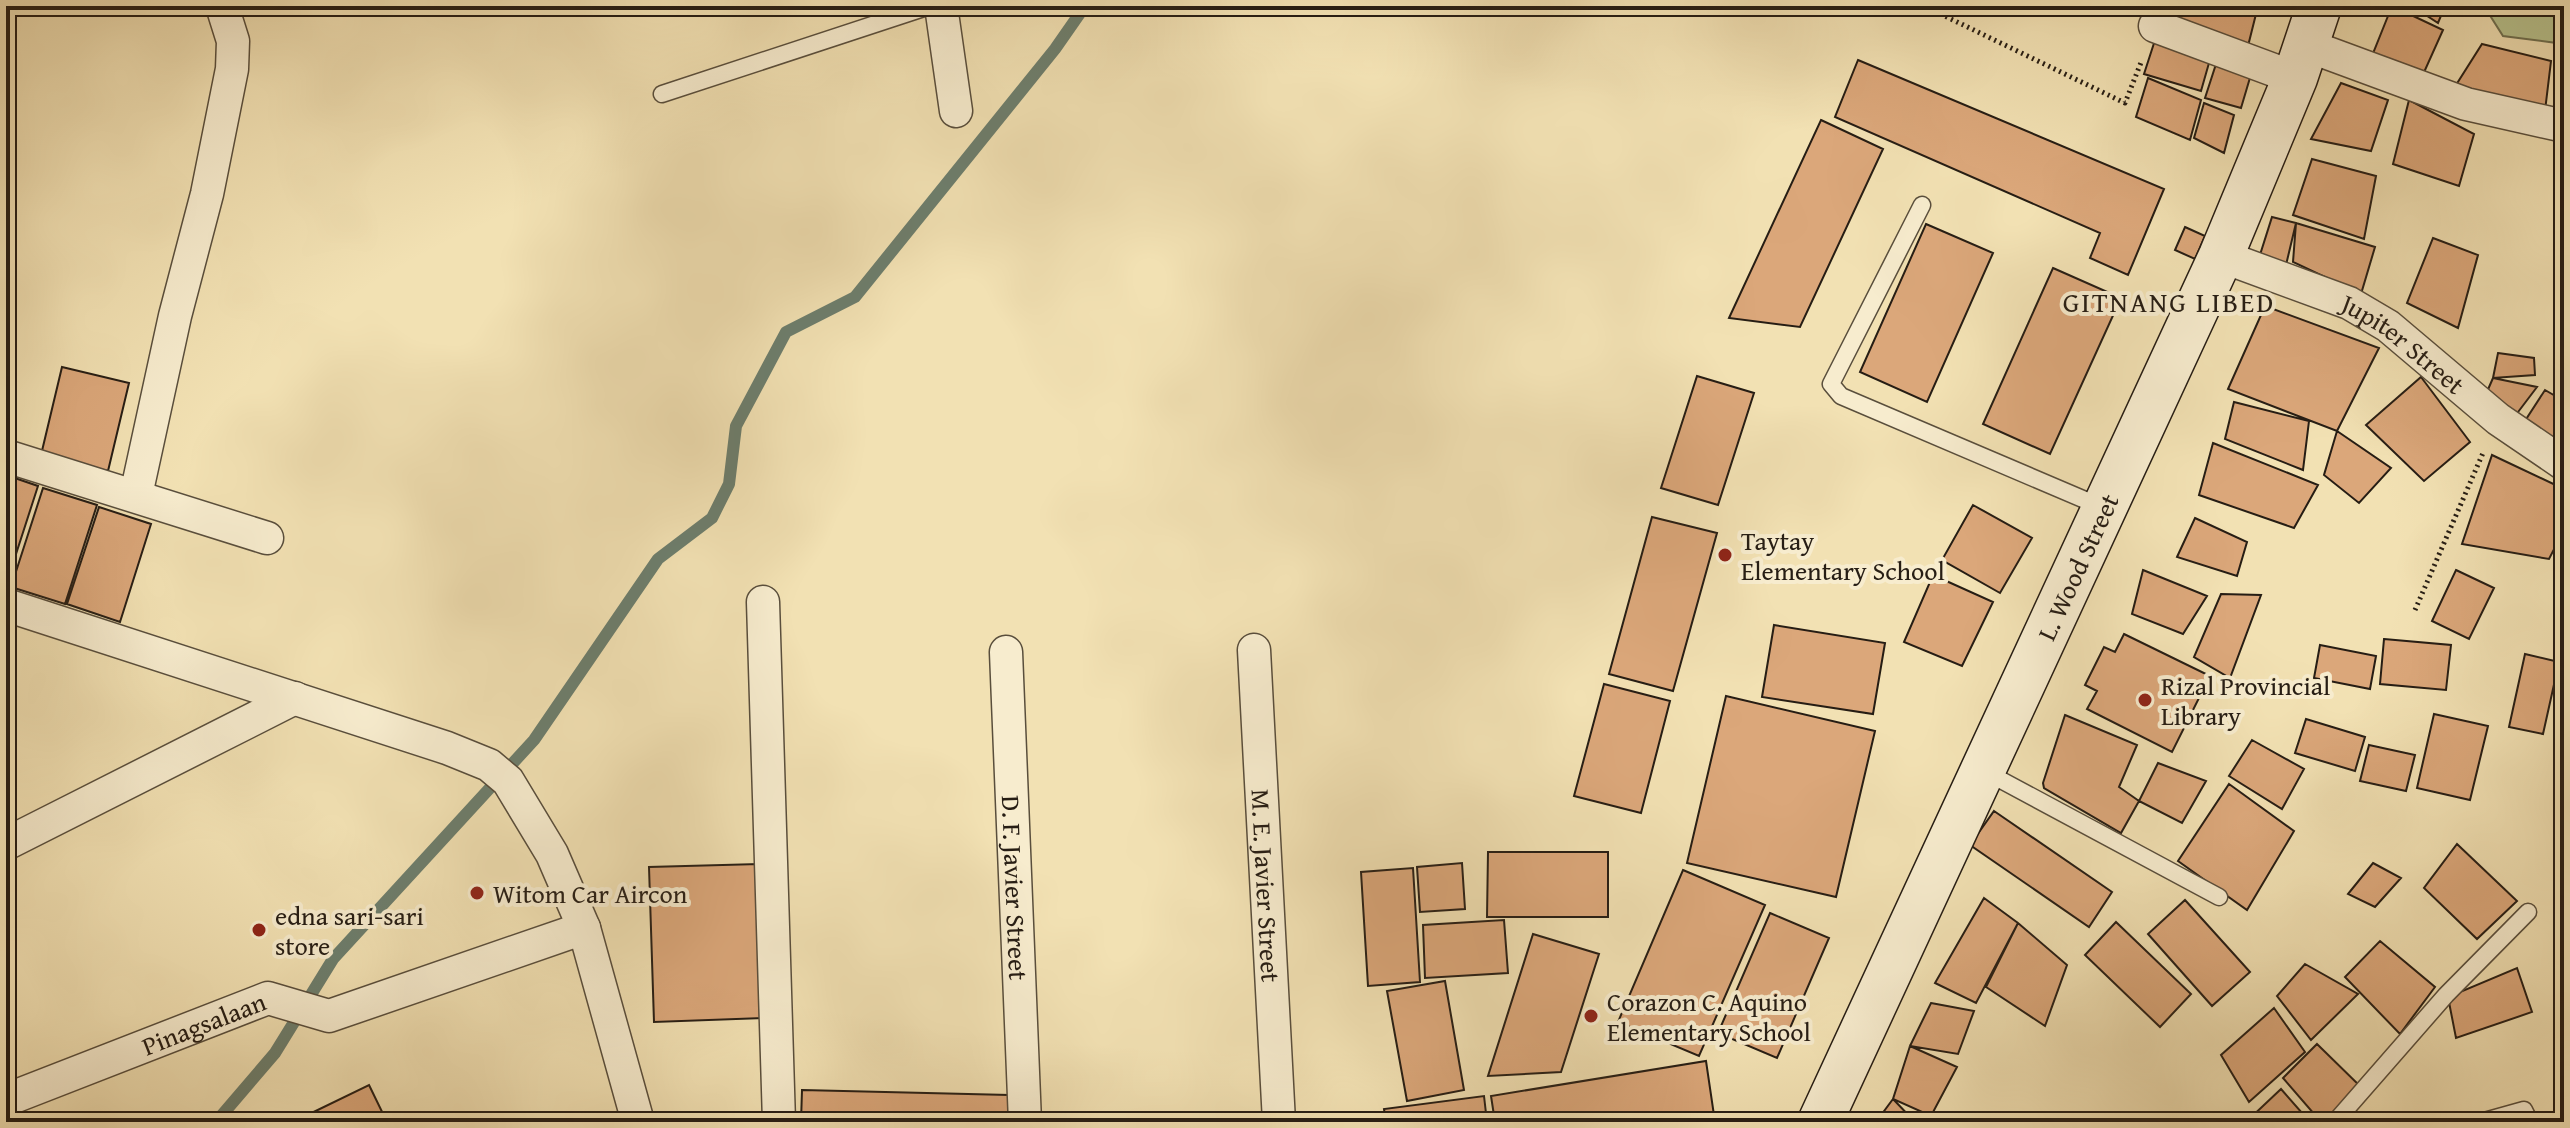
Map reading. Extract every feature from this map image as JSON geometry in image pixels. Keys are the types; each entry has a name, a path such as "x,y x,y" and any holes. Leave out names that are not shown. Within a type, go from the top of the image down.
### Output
{"main road":[{"name":"L. Wood Street","path":"1820,1122 2221,256 2311,45"}],"street":[{"path":"136,495 172,330 207,194 232,69 233,41 222,6"},
{"path":"941,6 956,111"},
{"path":"2155,26 2311,45 2466,104 2564,126"},
{"name":"Jupiter Street","path":"2221,256 2362,310 2388,326 2498,419 2564,464"},
{"path":"6,456 267,538"},
{"path":"763,602 779,1122"},
{"path":"6,605 295,698 498,773 552,854 584,928 638,1122"},
{"name":"M. E. Javier Street","path":"1254,650 1279,1122"},
{"name":"D. F. Javier Street","path":"1006,652 1025,1122"},
{"path":"6,844 295,698"},
{"name":"Pinagsalaan","path":"6,1100 268,998 329,1016 584,928"}],"lane":[{"path":"662,94 930,6"},
{"path":"1922,205 1831,384 1841,396 2104,508"},
{"path":"1984,771 2219,897"},
{"path":"2335,1122 2446,995 2528,912"},
{"path":"2481,1122 2524,1110 2530,1122"}],"path":[{"path":"1924,6 2125,103"},
{"path":"2415,610 2498,419"}],"green space":[{"path":"2484,6 2564,6 2564,44 2503,36"}],"building":[{"path":"2174,6 2258,6 2247,50 2166,31"},
{"path":"2392,6 2443,30 2421,79 2370,61"},
{"path":"2412,6 2445,6 2438,23"},
{"path":"2156,37 2211,56 2201,91 2144,74"},
{"path":"2482,44 2551,61 2544,119 2456,85"},
{"path":"1858,60 2164,189 2128,275 2090,258 2100,233 1835,117"},
{"path":"2217,61 2252,71 2241,108 2205,98"},
{"path":"2148,78 2201,100 2190,140 2136,117"},
{"path":"2341,83 2388,100 2371,151 2311,139"},
{"path":"2409,100 2474,134 2459,186 2393,164"},
{"path":"2204,103 2234,115 2224,153 2194,138"},
{"path":"1821,120 1883,149 1800,327 1729,318"},
{"path":"2312,159 2376,176 2364,239 2293,215"},
{"path":"2272,217 2296,223 2286,265 2259,258"},
{"path":"2296,223 2375,247 2361,294 2293,262"},
{"path":"1926,224 1993,253 1927,402 1860,372"},
{"path":"2185,227 2205,236 2195,259 2175,250"},
{"path":"2433,238 2478,255 2458,328 2407,303"},
{"path":"2053,268 2121,298 2050,454 1983,424"},
{"path":"2265,306 2379,348 2337,431 2228,389"},
{"path":"2498,353 2534,358 2535,375 2493,378"},
{"path":"62,367 129,383 108,471 41,455"},
{"path":"1697,376 1754,393 1718,505 1661,488"},
{"path":"2421,377 2470,442 2424,481 2366,425"},
{"path":"2493,378 2537,387 2512,420 2483,401"},
{"path":"2545,390 2564,401 2564,449 2523,424"},
{"path":"2234,402 2309,421 2303,470 2225,439"},
{"path":"2337,431 2391,468 2359,503 2324,475"},
{"path":"2213,443 2318,485 2294,528 2199,495"},
{"path":"2492,455 2564,489 2564,530 2549,559 2462,544"},
{"path":"6,475 38,486 6,585"},
{"path":"43,488 97,505 65,604 11,587"},
{"path":"1973,505 2032,538 2000,593 1942,560"},
{"path":"99,507 151,524 120,622 67,604"},
{"path":"1652,517 1717,533 1673,691 1609,674"},
{"path":"2195,518 2247,542 2237,576 2177,557"},
{"path":"2143,570 2207,596 2183,634 2132,614"},
{"path":"2456,570 2494,588 2469,639 2432,621"},
{"path":"1933,575 1993,602 1962,666 1904,642"},
{"path":"2221,594 2261,595 2230,678 2194,657"},
{"path":"1774,625 1885,643 1873,714 1762,697"},
{"name":"Rizal Provincial Library","path":"2124,634 2210,676 2172,752 2087,709 2097,691 2085,685 2104,647 2115,652"},
{"path":"2384,639 2451,645 2446,690 2380,684"},
{"path":"2320,645 2376,656 2370,689 2314,678"},
{"path":"2525,654 2559,662 2543,734 2509,727"},
{"path":"1604,684 1670,701 1641,813 1574,796"},
{"path":"1726,696 1875,731 1836,897 1687,863"},
{"path":"2434,714 2488,726 2470,800 2417,788"},
{"path":"2065,715 2137,745 2119,787 2139,801 2121,833 2044,788"},
{"path":"2306,719 2365,737 2355,771 2295,753"},
{"path":"2252,740 2304,769 2282,809 2229,776"},
{"path":"2369,745 2415,755 2406,791 2360,781"},
{"path":"2158,763 2206,781 2182,823 2139,801"},
{"path":"2229,784 2294,831 2247,910 2178,861"},
{"path":"1994,811 2112,892 2089,927 1970,845"},
{"path":"2457,844 2517,901 2477,939 2424,888"},
{"path":"1488,852 1608,852 1608,917 1487,917"},
{"path":"1462,863 1465,909 1420,912 1417,867"},
{"path":"2373,863 2401,878 2375,907 2348,894"},
{"path":"759,864 764,1018 654,1022 649,867"},
{"path":"1413,868 1420,982 1368,986 1361,872"},
{"path":"1683,870 1765,905 1699,1056 1618,1022"},
{"path":"1984,898 2018,923 1976,1003 1935,983"},
{"path":"2185,900 2250,972 2212,1006 2148,934"},
{"path":"1770,913 1829,938 1777,1058 1718,1033"},
{"path":"1504,920 1508,973 1425,978 1423,925"},
{"path":"2116,922 2191,994 2160,1027 2085,955"},
{"path":"2018,923 2067,965 2045,1026 1986,987"},
{"path":"1533,934 1599,954 1561,1072 1488,1076"},
{"path":"2380,941 2435,987 2400,1034 2345,977"},
{"path":"2305,964 2358,994 2311,1040 2277,996"},
{"path":"2517,968 2532,1012 2456,1038 2448,997"},
{"path":"1445,981 1464,1090 1407,1101 1387,991"},
{"path":"1931,1003 1974,1011 1958,1054 1910,1046"},
{"path":"2274,1008 2305,1052 2249,1102 2221,1055"},
{"path":"2317,1044 2362,1088 2331,1122 2321,1122 2283,1078"},
{"path":"1910,1046 1957,1067 1931,1116 1893,1099"},
{"path":"1706,1061 1715,1122 1495,1122 1491,1096"},
{"path":"369,1085 387,1122 295,1121"},
{"path":"2281,1089 2310,1122 2246,1122"},
{"path":"802,1090 1009,1095 1008,1122 801,1122"},
{"path":"1484,1096 1487,1122 1386,1122 1384,1109"},
{"path":"1893,1099 1915,1122 1876,1122"}],"waterway":[{"path":"216,1122 275,1053 333,959 534,740 658,559 712,518 729,484 736,426 786,332 855,297 1055,49 1085,6"}],"place":[{"name":"Taytay Elementary School","path":"1725,555"},
{"name":"Rizal Provincial Library","path":"2145,700"},
{"name":"Witom Car Aircon","path":"477,893"},
{"name":"edna sari-sari store","path":"259,930"},
{"name":"Corazon C. Aquino Elementary School","path":"1591,1016"}],"district":[{"name":"GITNANG LIBED","path":"2169,301"}]}
